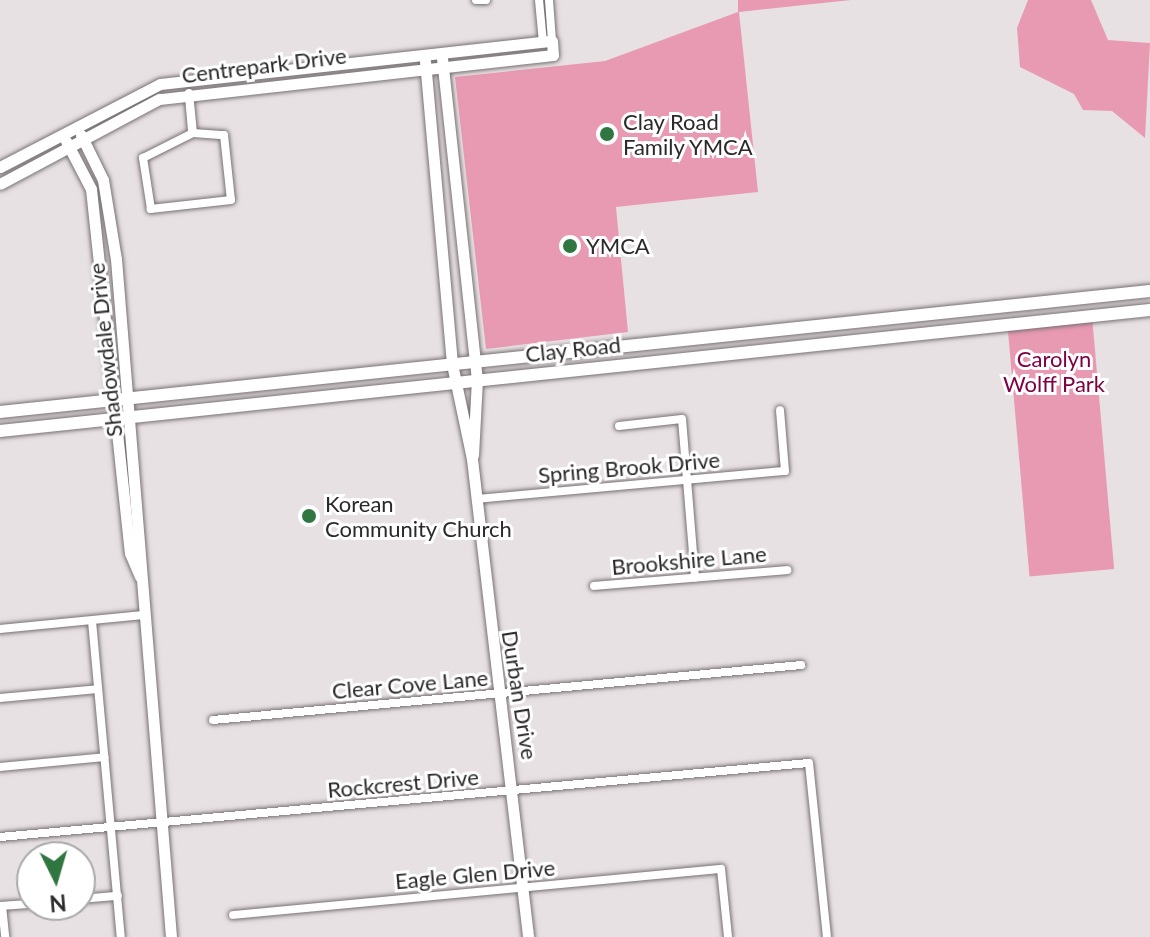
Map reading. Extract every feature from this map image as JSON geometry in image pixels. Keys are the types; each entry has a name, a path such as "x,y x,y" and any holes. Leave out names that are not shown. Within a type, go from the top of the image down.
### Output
{"main road":[{"name":"Clay Road","path":"0,412 1150,291"},
{"path":"993,307 995,326"},
{"name":"Clay Road","path":"0,431 1150,310"},
{"path":"876,319 879,338"},
{"path":"748,332 751,351"},
{"path":"611,347 612,365"},
{"path":"336,376 337,394"}],"street":[{"path":"476,0 486,0"},
{"path":"539,0 547,41"},
{"path":"547,41 549,0"},
{"path":"540,17 550,16"},
{"name":"Centrepark Drive","path":"0,184 159,99 309,80 547,41 553,55 442,59"},
{"name":"Durban Drive","path":"442,59 477,379 472,459"},
{"name":"Centrepark Drive","path":"0,167 160,84 308,67 424,61"},
{"name":"Durban Drive","path":"424,61 452,364 472,459 496,694 515,791 528,887 528,937"},
{"path":"308,67 309,80"},
{"path":"185,80 192,131"},
{"name":"Shadowdale Drive","path":"76,125 103,180 116,259 131,398 140,578 171,937"},
{"path":"192,131 224,135 231,200 151,209 143,158 192,131"},
{"name":"Shadowdale Drive","path":"60,134 91,189 130,553 140,578"},
{"path":"100,260 116,259"},
{"name":"Spring Brook Drive","path":"476,499 785,471 780,410"},
{"path":"619,426 682,419 695,577"},
{"name":"Brookshire Lane","path":"594,586 787,570"},
{"path":"0,629 143,615"},
{"path":"92,621 121,937"},
{"name":"Clear Cove Lane","path":"213,720 801,665"},
{"path":"0,698 98,689"},
{"path":"0,767 105,757"},
{"name":"Rockcrest Drive","path":"0,837 809,763 827,937"},
{"name":"Eagle Glen Drive","path":"233,915 721,869 728,937"},
{"path":"96,898 118,896"},
{"path":"1,906 5,937"}],"green space":[{"name":"Clay Road Family YMCA","path":"738,0 851,0 739,12 758,192 616,207 628,332 486,349 455,77 605,61 738,12"},
{"path":"1028,0 1091,0 1108,40 1150,43 1145,138 1112,111 1083,110 1074,94 1020,67 1017,28"},
{"name":"Carolyn Wolff Park","path":"1092,316 1114,569 1029,576 1007,323"}],"place":[{"name":"Clay Road Family YMCA","path":"607,134"},
{"name":"YMCA","path":"570,246"},
{"name":"Korean Community Church","path":"309,516"}]}
